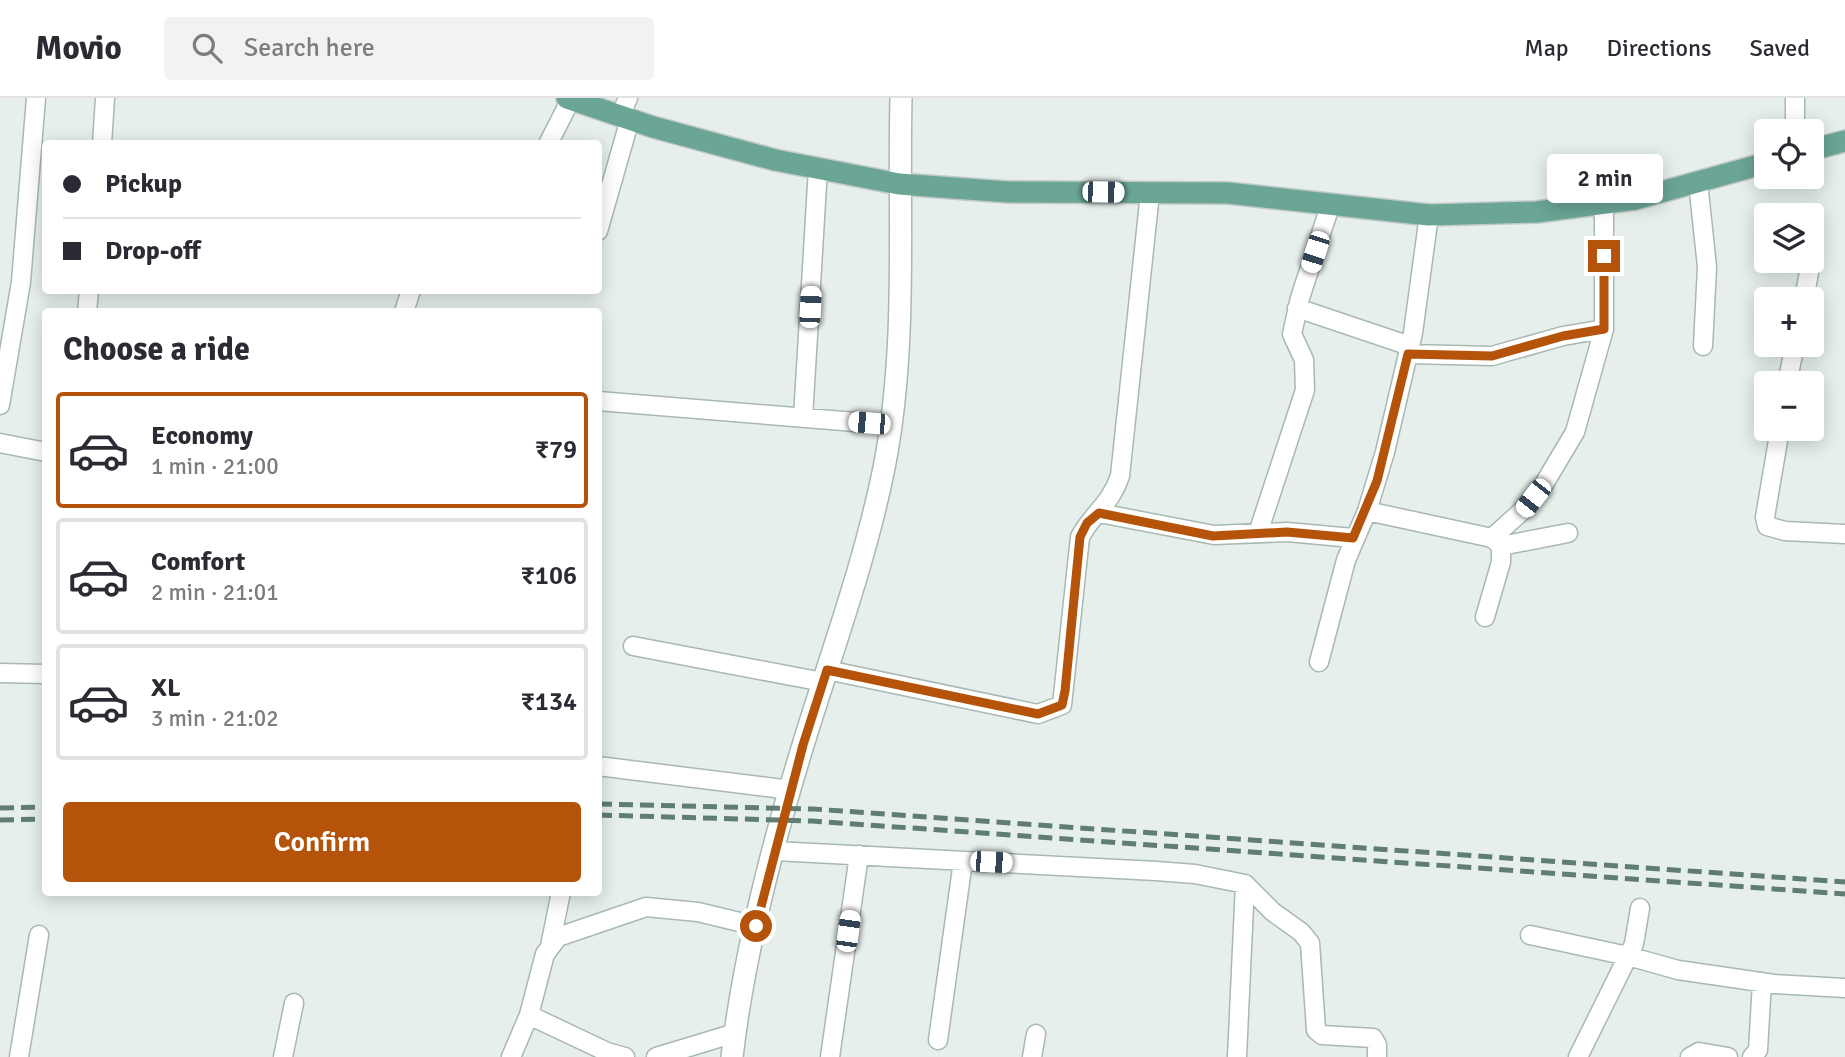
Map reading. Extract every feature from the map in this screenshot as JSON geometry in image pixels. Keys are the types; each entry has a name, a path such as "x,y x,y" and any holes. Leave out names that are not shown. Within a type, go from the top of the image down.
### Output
{"main road":[{"path":"569,99 626,111 775,160 899,184 1007,192 1228,193 1429,215 1537,212 1636,199 1754,166"},
{"path":"1824,147 1845,141"}],"street":[{"path":"0,405 21,282 36,98"},
{"path":"102,140 105,98"},
{"path":"732,1057 756,926 791,790 861,565 892,425 900,331 901,98"},
{"path":"1795,98 1795,119"},
{"path":"550,140 569,99"},
{"path":"602,214 626,111"},
{"path":"803,418 818,169"},
{"path":"1698,182 1707,267 1703,346"},
{"path":"633,646 825,676 1038,714 1052,711 1062,705 1080,537 1087,523 1112,497 1120,476 1150,193"},
{"path":"1497,542 1558,465 1575,432 1604,329 1604,203"},
{"path":"1258,533 1305,390 1304,360 1292,334 1297,308 1330,206"},
{"path":"1320,662 1353,538 1367,511 1385,452 1409,350 1429,215"},
{"path":"1297,308 1409,350 1492,356 1556,338 1604,329"},
{"path":"602,401 892,425"},
{"path":"1778,441 1765,517 1767,526 1785,531 1845,534"},
{"path":"0,443 42,451"},
{"path":"1367,511 1497,542 1568,533"},
{"path":"1099,513 1213,536 1258,533 1353,538"},
{"path":"1485,617 1501,562 1497,542"},
{"path":"0,673 42,674"},
{"path":"602,766 791,790"},
{"path":"775,851 1156,870 1245,884 1310,943 1316,1030 1322,1035 1373,1038 1377,1045 1377,1057"},
{"path":"830,1057 859,855"},
{"path":"938,1040 963,861"},
{"path":"1237,1057 1245,884"},
{"path":"511,1057 529,1015 550,946 560,896"},
{"path":"550,946 564,933 593,927 646,907 698,912 756,926"},
{"path":"1578,1057 1634,944 1640,908"},
{"path":"19,1057 39,935"},
{"path":"1530,935 1628,956 1678,970 1762,982 1845,988"},
{"path":"1752,1057 1758,1050 1762,982"},
{"path":"283,1057 294,1003"},
{"path":"529,1015 607,1052 625,1057"},
{"path":"656,1057 735,1033"},
{"path":"1031,1057 1036,1034"},
{"path":"1690,1057 1699,1052 1728,1057"}],"railway":[{"path":"602,804 813,809 1845,882"},
{"path":"0,808 42,807"},
{"path":"602,815 812,821 1845,894"},
{"path":"0,820 42,819"}],"route":[{"path":"756,926 803,745 827,670 1038,714 1052,711 1062,705 1065,691 1080,537 1087,523 1099,513 1213,536 1287,532 1353,538 1367,511 1377,481 1408,354 1492,356 1563,336 1604,329 1604,256"}]}
